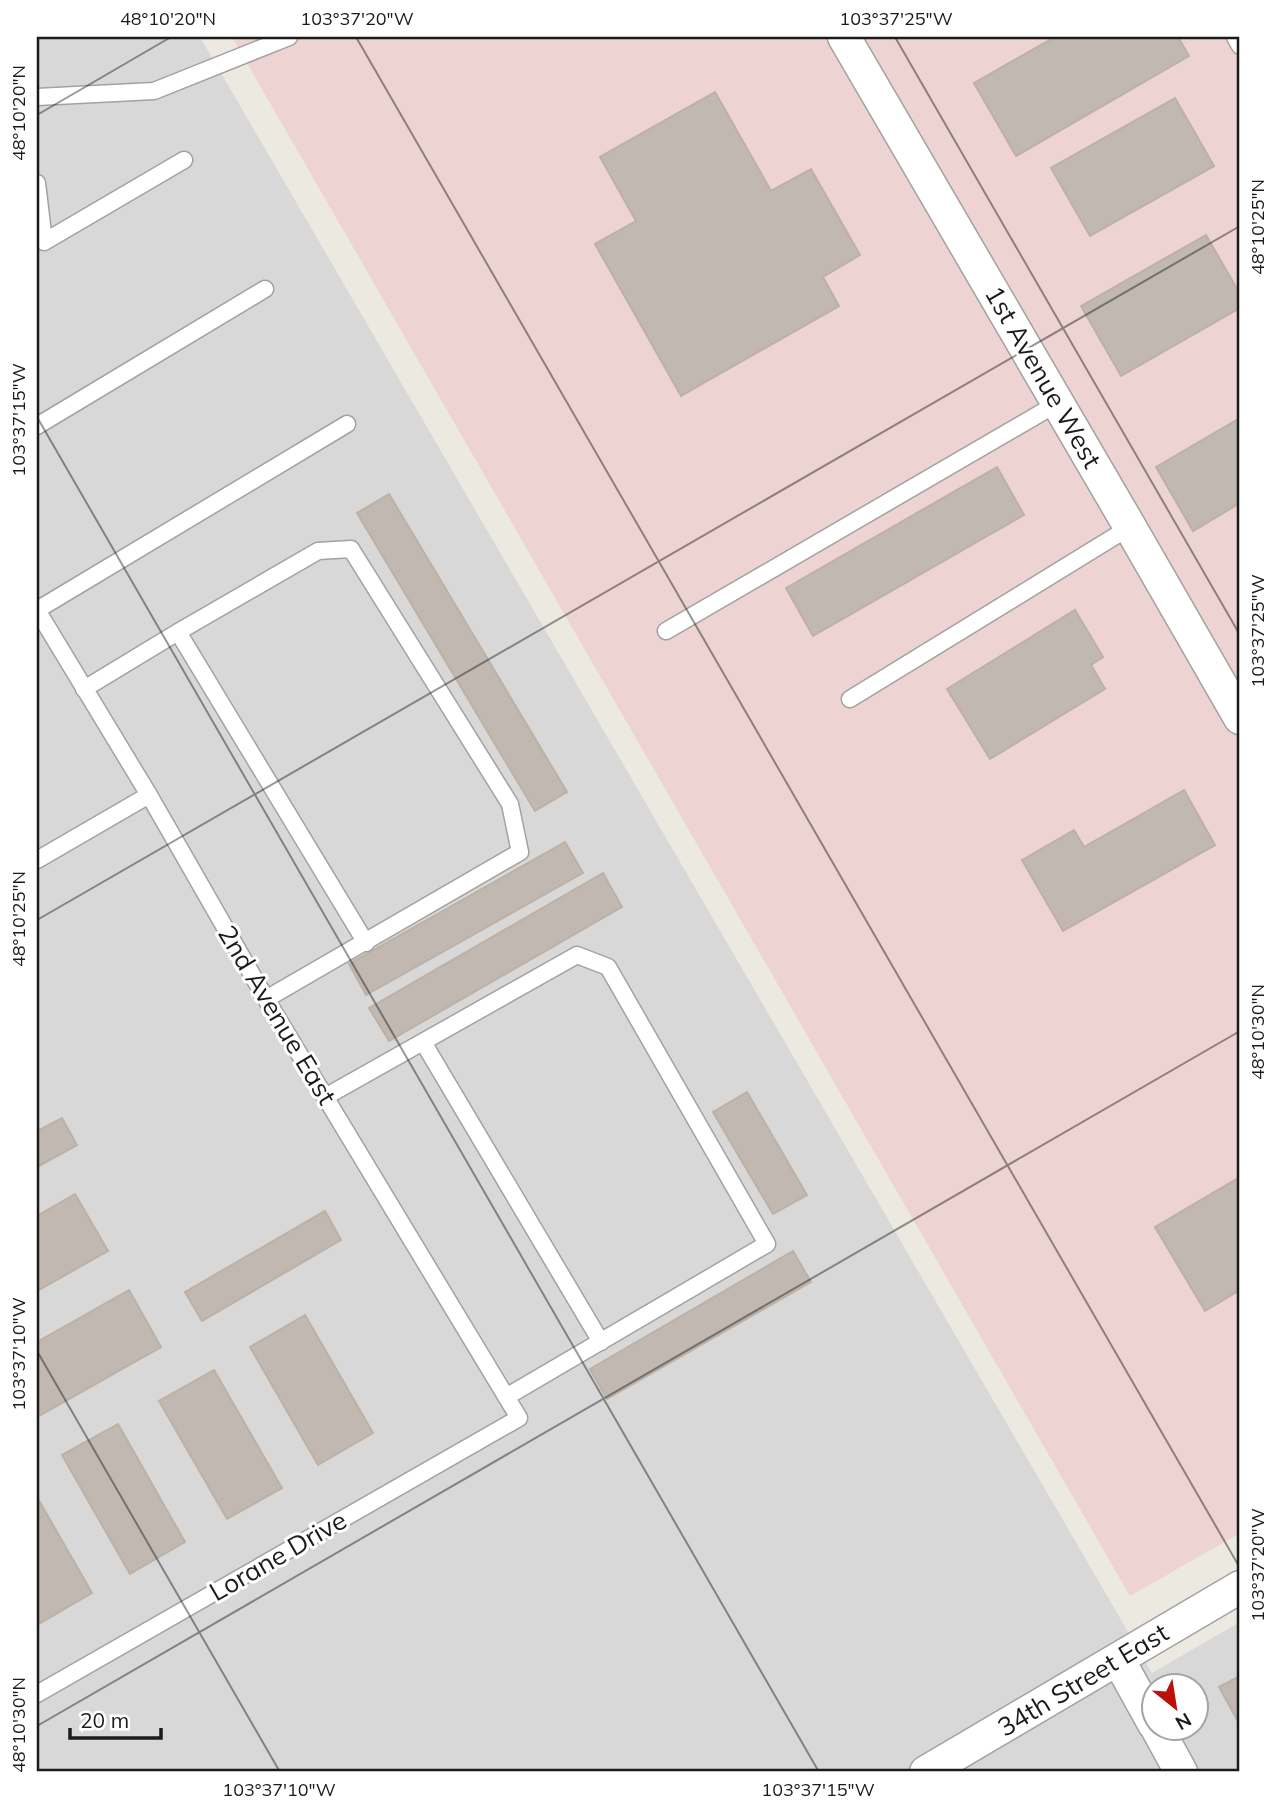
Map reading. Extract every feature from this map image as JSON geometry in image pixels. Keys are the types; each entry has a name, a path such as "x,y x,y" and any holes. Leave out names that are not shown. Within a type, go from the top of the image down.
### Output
{"street":[{"name":"1st Avenue West","path":"844,37 1240,718"},
{"name":"34th Street East","path":"926,1772 1240,1587"},
{"path":"1118,1659 1140,1698"},
{"path":"1165,1742 1181,1772"}],"lane":[{"path":"37,97 154,91 289,37"},
{"path":"1235,37 1240,46"},
{"path":"37,183 41,244 184,160"},
{"path":"37,426 265,289"},
{"path":"666,631 1058,403"},
{"path":"37,610 347,424"},
{"path":"850,699 1130,527"},
{"path":"84,689 318,551 351,549 510,804 520,852 267,999"},
{"name":"2nd Avenue East","path":"37,610 149,795 325,1097 519,1418"},
{"path":"178,632 366,943"},
{"path":"37,860 149,795"},
{"path":"325,1097 576,955 608,967 767,1244 506,1397"},
{"path":"423,1042 601,1342"},
{"name":"Lorane Drive","path":"37,1694 519,1418"}],"shaded area":[{"path":"37,37 200,37 1151,1672 1140,1672 1140,1742 1210,1742 1210,1672 1154,1672 1240,1622 1240,1772 37,1772"},
{"path":"232,37 1240,37 1240,1533 1130,1596"}],"building":[{"path":"1055,37 1178,37 1189,56 1016,156 974,83"},
{"path":"715,92 771,191 811,169 860,255 823,277 839,306 681,396 595,244 636,221 600,157"},
{"path":"1175,98 1214,166 1090,236 1051,168"},
{"path":"1206,235 1240,294 1240,308 1121,376 1081,306"},
{"path":"1240,418 1240,503 1193,531 1156,467"},
{"path":"997,467 1024,515 813,636 786,588"},
{"path":"389,494 567,792 535,811 357,513"},
{"path":"1075,610 1103,657 1091,665 1105,689 990,759 947,689"},
{"path":"1184,790 1215,845 1063,931 1022,860 1074,830 1084,847"},
{"path":"565,842 583,873 366,995 349,964"},
{"path":"603,873 622,907 389,1041 369,1008"},
{"path":"747,1092 807,1195 773,1214 713,1112"},
{"path":"62,1118 77,1145 37,1167 37,1131"},
{"path":"1240,1177 1240,1290 1205,1311 1155,1227"},
{"path":"75,1194 108,1251 37,1291 37,1216"},
{"path":"325,1211 341,1240 202,1321 185,1292"},
{"path":"793,1251 811,1282 607,1399 590,1369"},
{"path":"129,1290 161,1347 37,1417 37,1342"},
{"path":"305,1315 373,1433 318,1465 250,1347"},
{"path":"214,1370 282,1488 227,1519 159,1401"},
{"path":"118,1424 185,1542 130,1574 62,1455"},
{"path":"37,1497 92,1593 37,1625"},
{"path":"1240,1676 1240,1725 1219,1687"}]}
